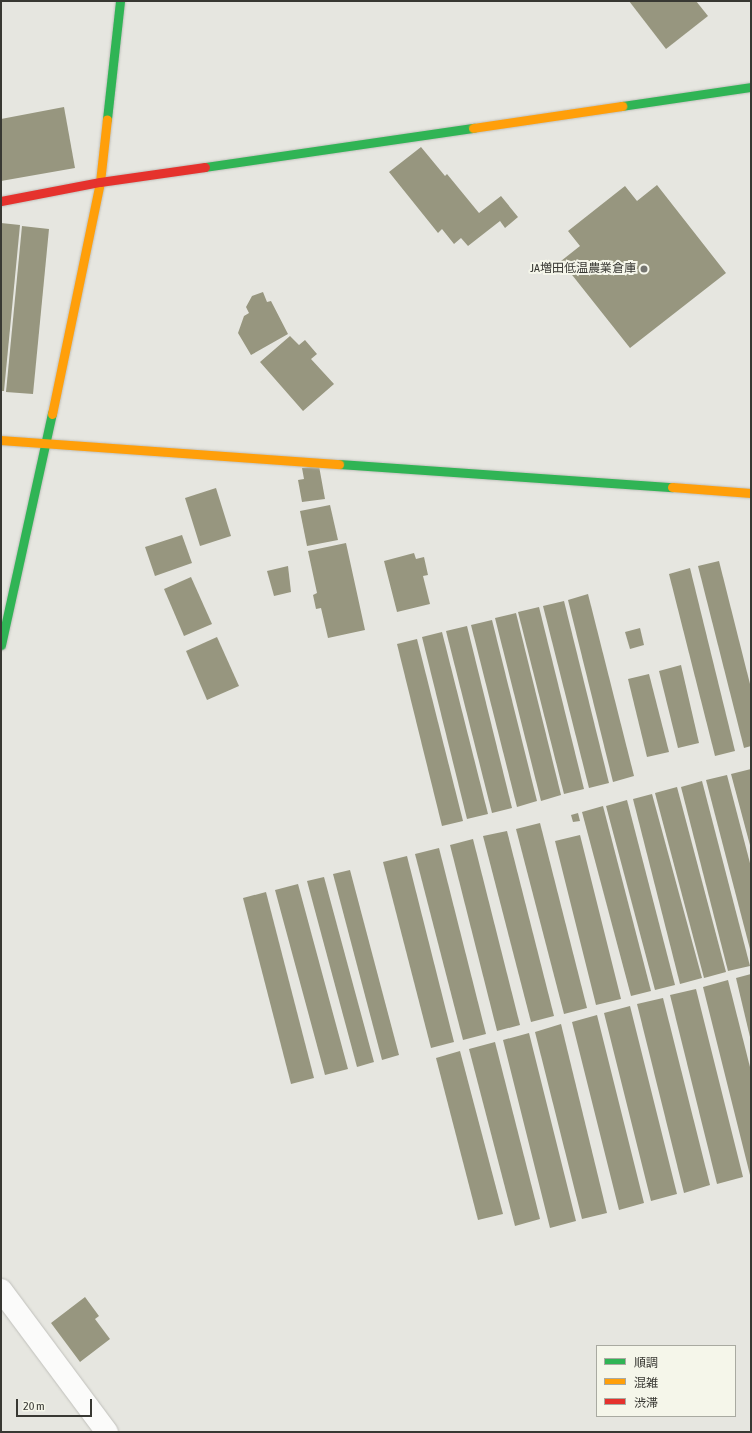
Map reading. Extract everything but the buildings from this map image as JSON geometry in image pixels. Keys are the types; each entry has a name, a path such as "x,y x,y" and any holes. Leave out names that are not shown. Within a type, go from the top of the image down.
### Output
{"street":[{"path":"1,645 46,445 100,182 120,1"},
{"path":"1,202 100,182 751,86"},
{"path":"1,440 46,445 751,493"},
{"path":"1,1290 107,1432"}],"traffic: fast":[{"path":"107,119 120,1"},
{"path":"622,106 751,87"},
{"path":"205,167 473,128"},
{"path":"1,645 52,414"},
{"path":"339,464 672,487"}],"traffic: slow":[{"path":"473,128 622,106"},
{"path":"52,414 100,182 107,119"},
{"path":"1,440 339,464"},
{"path":"672,487 751,493"}],"traffic: jam":[{"path":"1,201 100,182 205,167"}],"place":[{"name":"JA増田低温農業倉庫","path":"644,269"}]}
